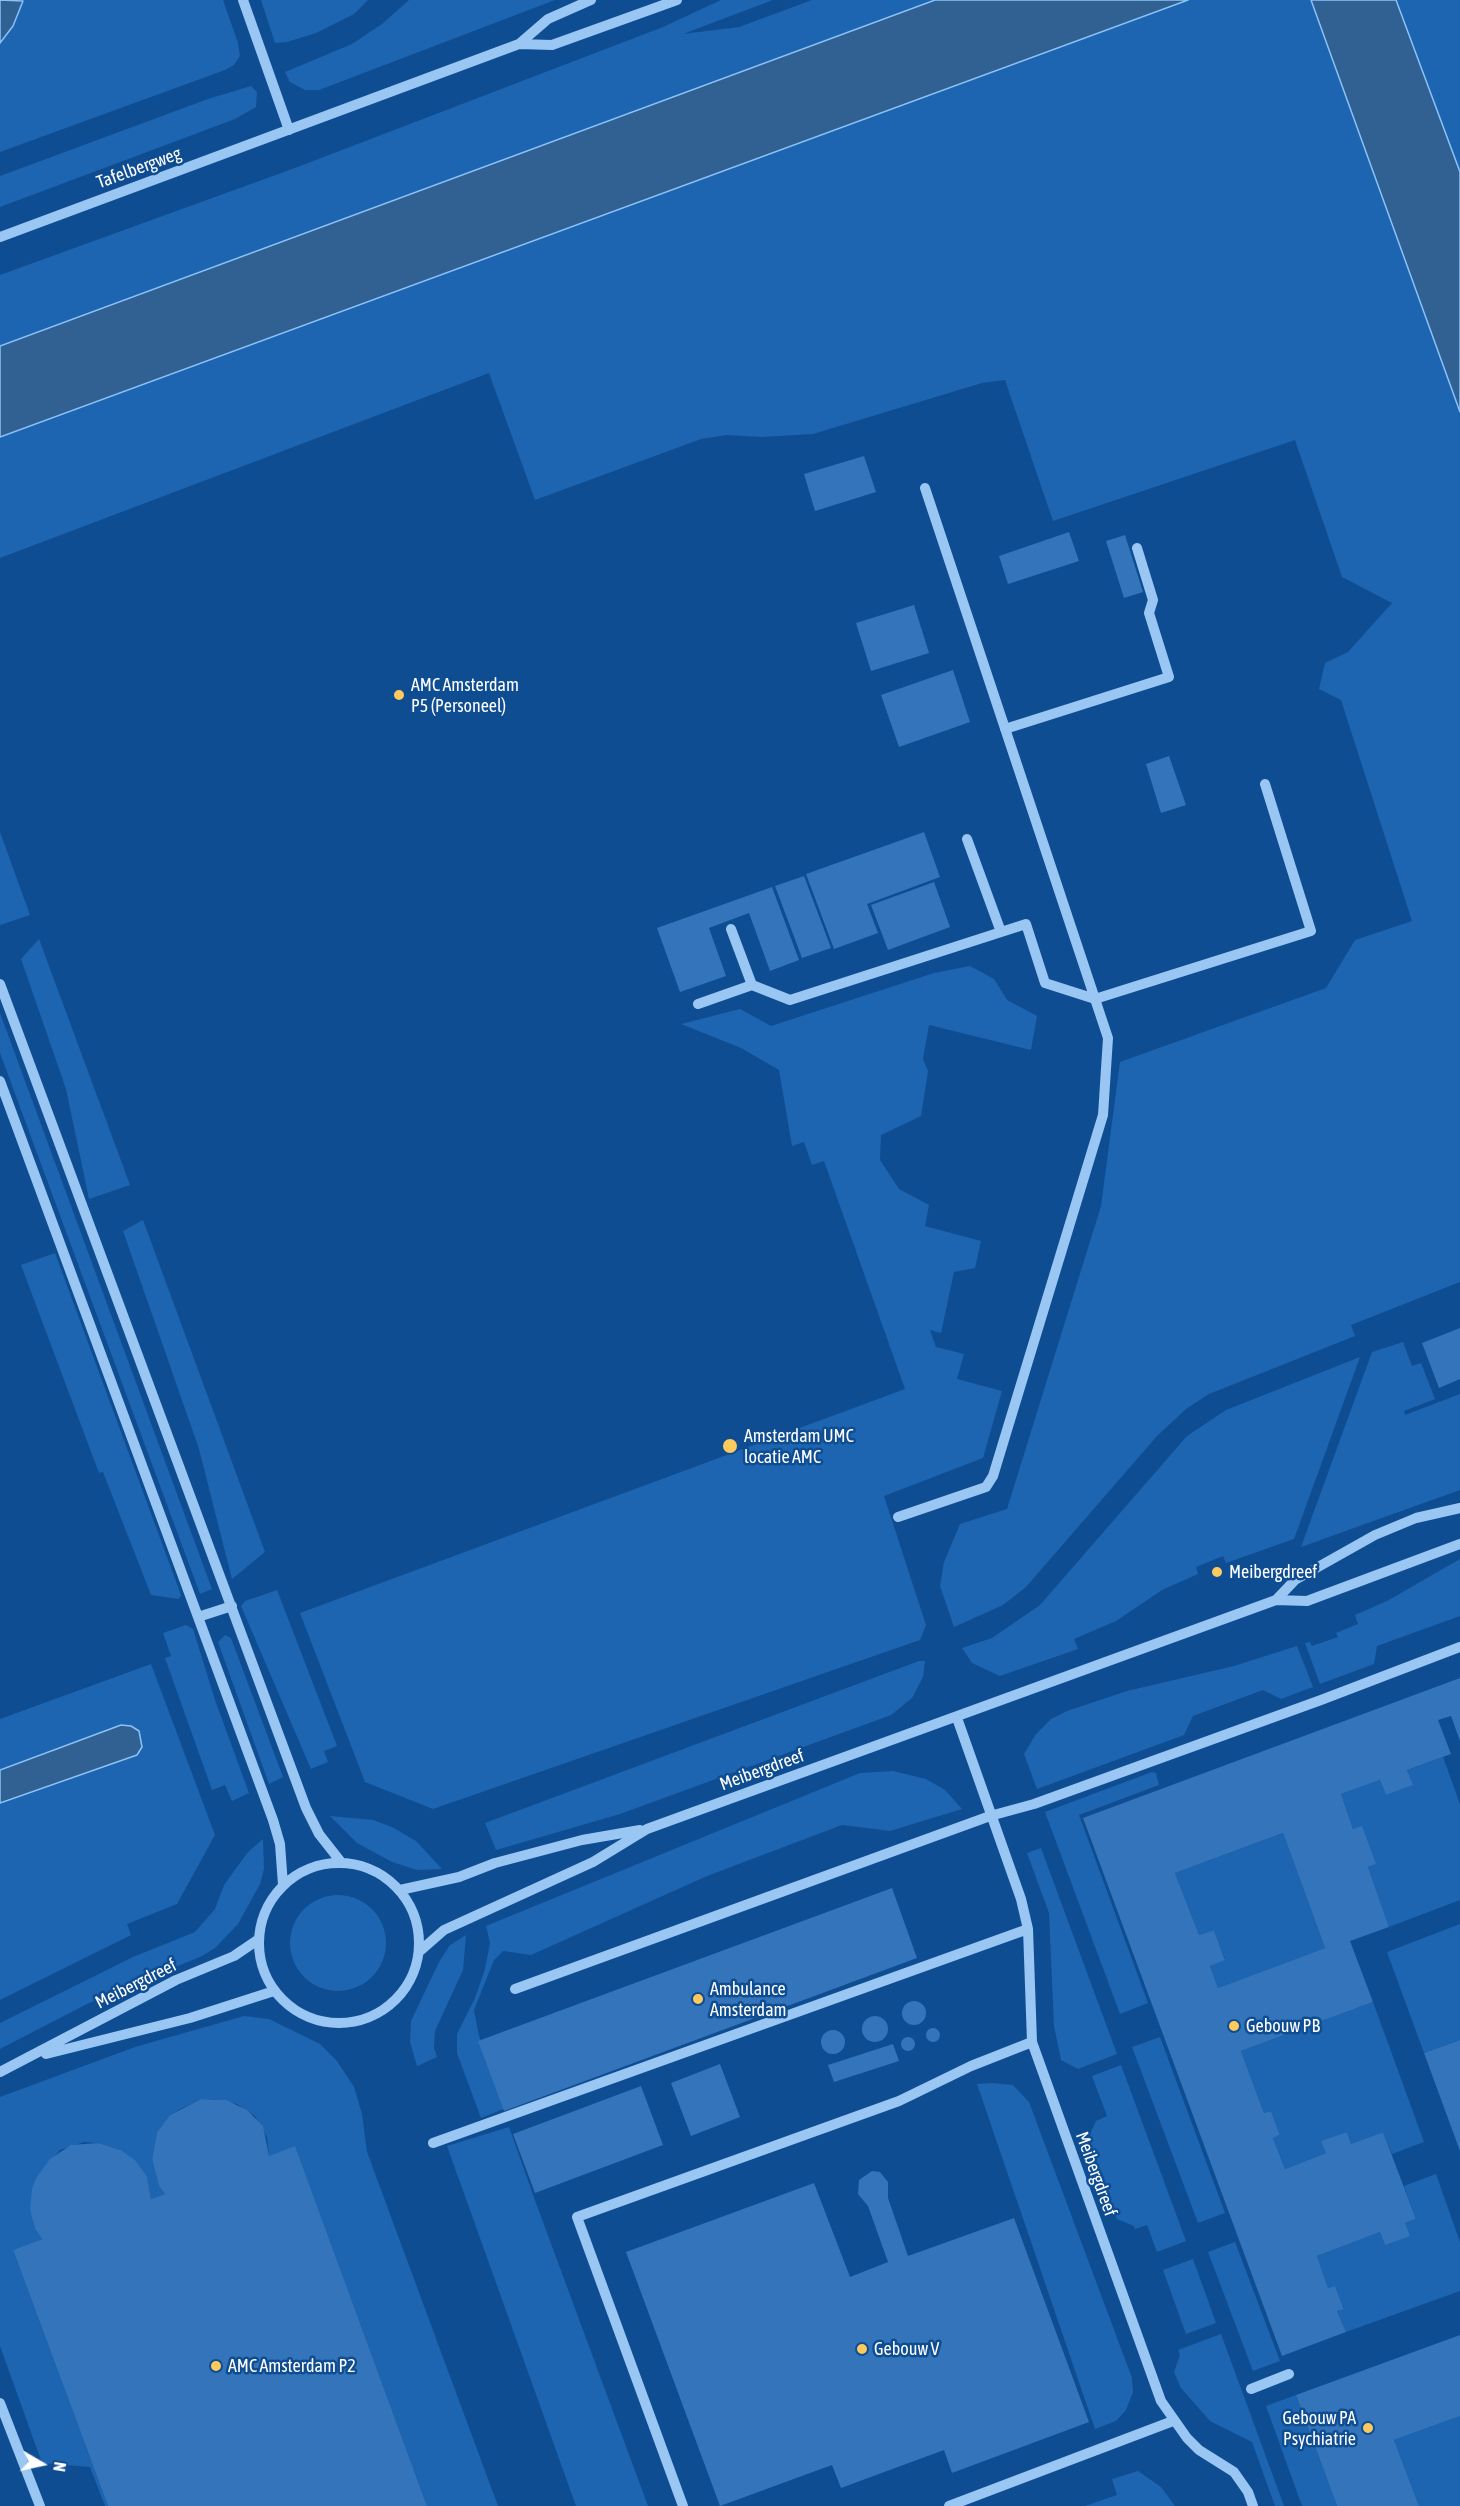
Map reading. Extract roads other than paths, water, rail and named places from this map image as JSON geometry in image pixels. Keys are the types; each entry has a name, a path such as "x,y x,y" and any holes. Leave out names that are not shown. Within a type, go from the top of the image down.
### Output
{"street":[{"path":"243,0 288,130"},
{"name":"Tafelbergweg","path":"0,237 519,44 548,19 591,0"},
{"name":"Tafelbergweg","path":"519,44 552,45 676,0"},
{"path":"898,1517 986,1487 993,1476 1103,1115 1107,1038 925,488"},
{"path":"1005,729 1169,677 1149,613 1153,600 1137,548"},
{"path":"698,1004 752,985 790,1000 1026,924 1045,983 1095,999 1311,931 1265,784"},
{"path":"967,839 1000,932"},
{"path":"731,929 752,985"},
{"path":"0,984 306,1808 319,1834 341,1862"},
{"path":"0,1081 273,1820 280,1844 283,1885"},
{"name":"Meibergdreef","path":"1276,1600 1295,1580 1375,1535 1416,1518 1460,1508"},
{"name":"Meibergdreef","path":"400,1890 459,1877 495,1863 582,1840 647,1829 1276,1600 1307,1600 1460,1544"},
{"path":"198,1617 231,1606"},
{"path":"515,1989 990,1816 1034,1804 1460,1647"},
{"name":"Meibergdreef","path":"957,1718 1021,1899 1028,1929 1032,2042 1161,2401 1173,2421 1199,2450 1234,2472 1248,2492 1253,2506"},
{"name":"Meibergdreef","path":"420,1950 444,1930 592,1862 647,1829"},
{"path":"341,1862 373,1870 400,1890 412,1908 418,1929 420,1950 414,1973 403,1993 386,2009 363,2020 339,2024 314,2020 292,2009 274,1991 262,1966 259,1939 270,1901 283,1885 310,1868 341,1862"},
{"path":"433,2143 1028,1929"},
{"name":"Meibergdreef","path":"0,2073 176,1980 234,1956 259,1939"},
{"name":"Meibergdreef","path":"28,2059 190,2018 274,1991"},
{"path":"683,2506 577,2217 899,2101 971,2066 1032,2042"},
{"path":"1251,2389 1289,2374"},
{"path":"0,2403 40,2506"},
{"path":"949,2506 1173,2421"}],"place":[{"name":"AMC Amsterdam P5 (Personeel)","path":"399,695"},
{"name":"Amsterdam UMC locatie AMC","path":"730,1446"},
{"name":"Meibergdreef","path":"1217,1572"},
{"name":"Ambulance Amsterdam","path":"698,1999"},
{"name":"Gebouw PB","path":"1234,2026"},
{"name":"Gebouw V","path":"862,2349"},
{"name":"AMC Amsterdam P2","path":"216,2366"},
{"name":"Gebouw PA Psychiatrie","path":"1368,2428"}]}
